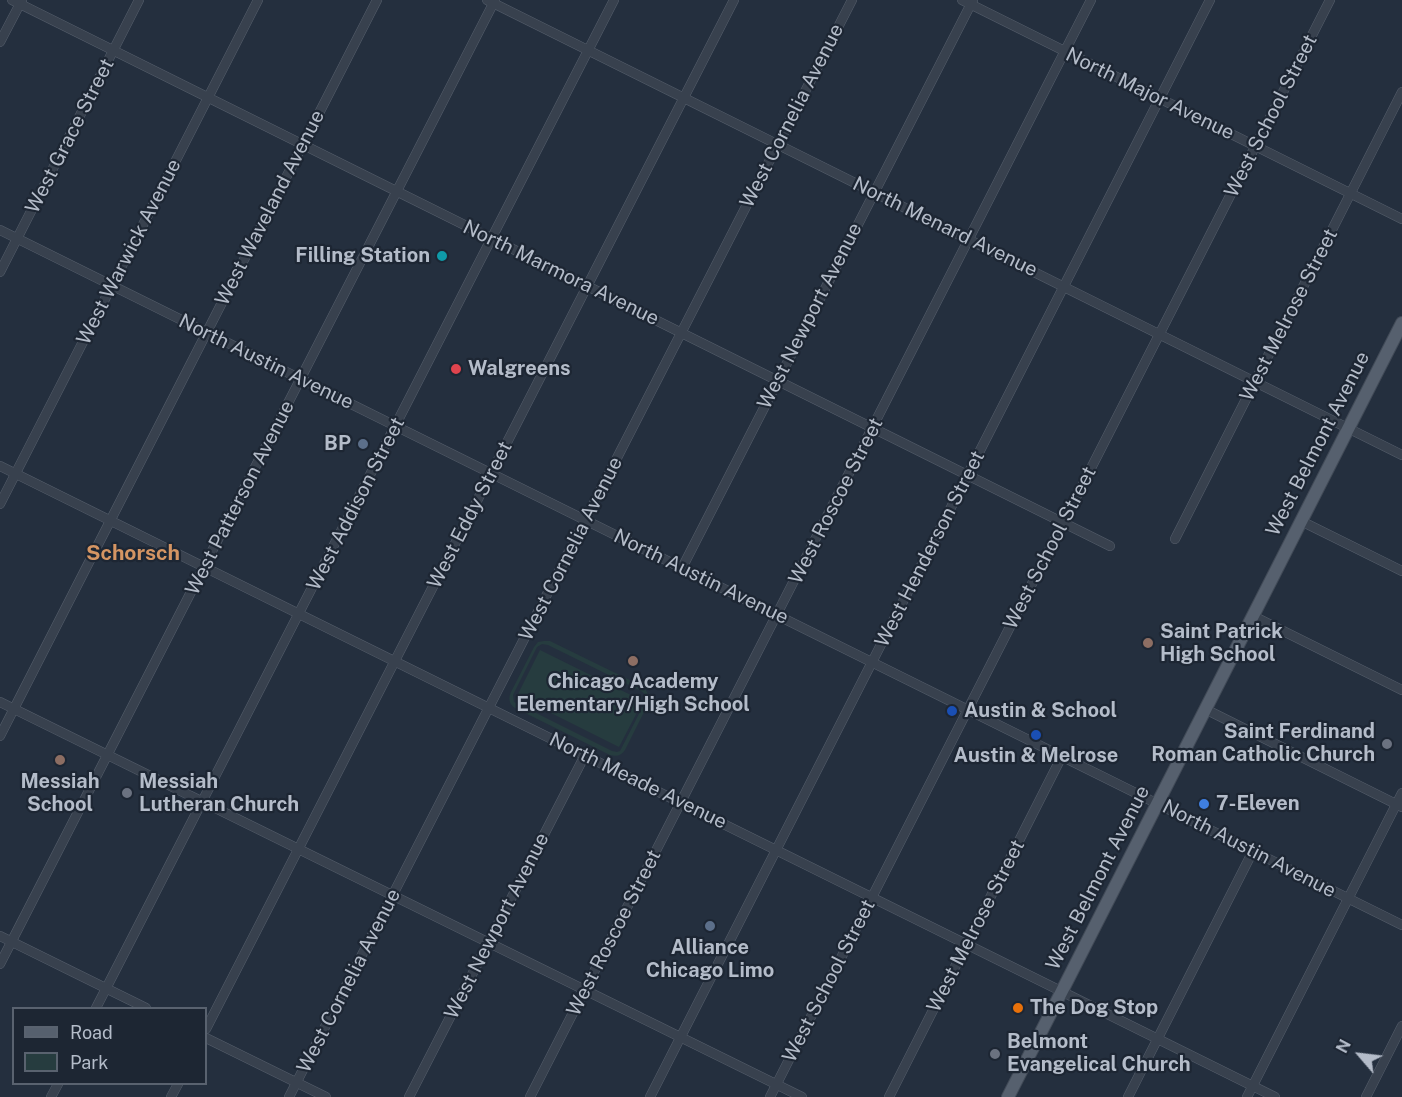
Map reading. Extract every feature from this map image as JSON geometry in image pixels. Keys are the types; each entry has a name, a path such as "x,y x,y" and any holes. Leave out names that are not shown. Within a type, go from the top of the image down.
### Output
{"main road":[{"name":"West Belmont Avenue","path":"1008,1097 1400,331"}],"street":[{"name":"West Grace Street","path":"0,272 139,0"},
{"name":"West Warwick Avenue","path":"0,504 258,0"},
{"name":"West Waveland Avenue","path":"0,736 377,0"},
{"name":"West Addison Street","path":"97,1007 614,0"},
{"name":"West Eddy Street","path":"207,1027 734,0"},
{"name":"West Cornelia Avenue","path":"289,1097 852,0"},
{"name":"West Roscoe Street","path":"530,1097 1091,0"},
{"name":"West Henderson Street","path":"650,1097 1210,0"},
{"name":"West School Street","path":"770,1097 1330,0"},
{"name":"North Marmora Avenue","path":"18,1 208,98 1110,546"},
{"path":"0,42 18,1"},
{"name":"North Menard Avenue","path":"492,1 1402,454"},
{"name":"West Patterson Avenue","path":"0,964 301,379 492,1"},
{"name":"North Major Avenue","path":"968,1 1402,219"},
{"name":"West Newport Avenue","path":"682,567 874,192 968,1"},
{"name":"West Melrose Street","path":"1175,539 1402,92"},
{"name":"North Austin Avenue","path":"0,230 1402,925"},
{"name":"North Meade Avenue","path":"0,466 1275,1097"},
{"path":"1301,521 1402,571"},
{"path":"1253,616 1402,690"},
{"path":"0,702 802,1097"},
{"path":"1205,709 1399,806"},
{"name":"West Newport Avenue","path":"409,1097 585,755"},
{"name":"West Melrose Street","path":"889,1097 1062,756"},
{"path":"1247,1097 1348,898 1399,806 1402,793"},
{"path":"1128,1097 1253,851"},
{"path":"0,936 144,1007"},
{"path":"1366,1097 1402,1026"},
{"path":"207,1038 326,1097"}],"green space":[{"path":"550,641 644,687 649,697 648,704 622,753 617,756 610,755 511,705 509,699 511,692 538,642","holes":["542,644 645,695 645,702 620,751 612,751 514,702 513,695 537,647"]},
{"path":"540,650 643,701 619,747 517,696"}],"place":[{"name":"Filling Station","path":"442,256"},
{"name":"Walgreens","path":"456,369"},
{"name":"BP","path":"363,444"},
{"name":"Saint Patrick High School","path":"1148,643"},
{"name":"Chicago Academy Elementary/High School","path":"633,661"},
{"name":"Austin & School","path":"952,711"},
{"name":"Austin & Melrose","path":"1036,735"},
{"name":"Saint Ferdinand Roman Catholic Church","path":"1387,744"},
{"name":"Messiah School","path":"60,760"},
{"name":"Messiah Lutheran Church","path":"127,793"},
{"name":"7-Eleven","path":"1204,804"},
{"name":"Alliance Chicago Limo","path":"710,926"},
{"name":"The Dog Stop","path":"1018,1008"},
{"name":"Belmont Evangelical Church","path":"995,1054"}],"district":[{"name":"Schorsch","path":"133,554"}]}
